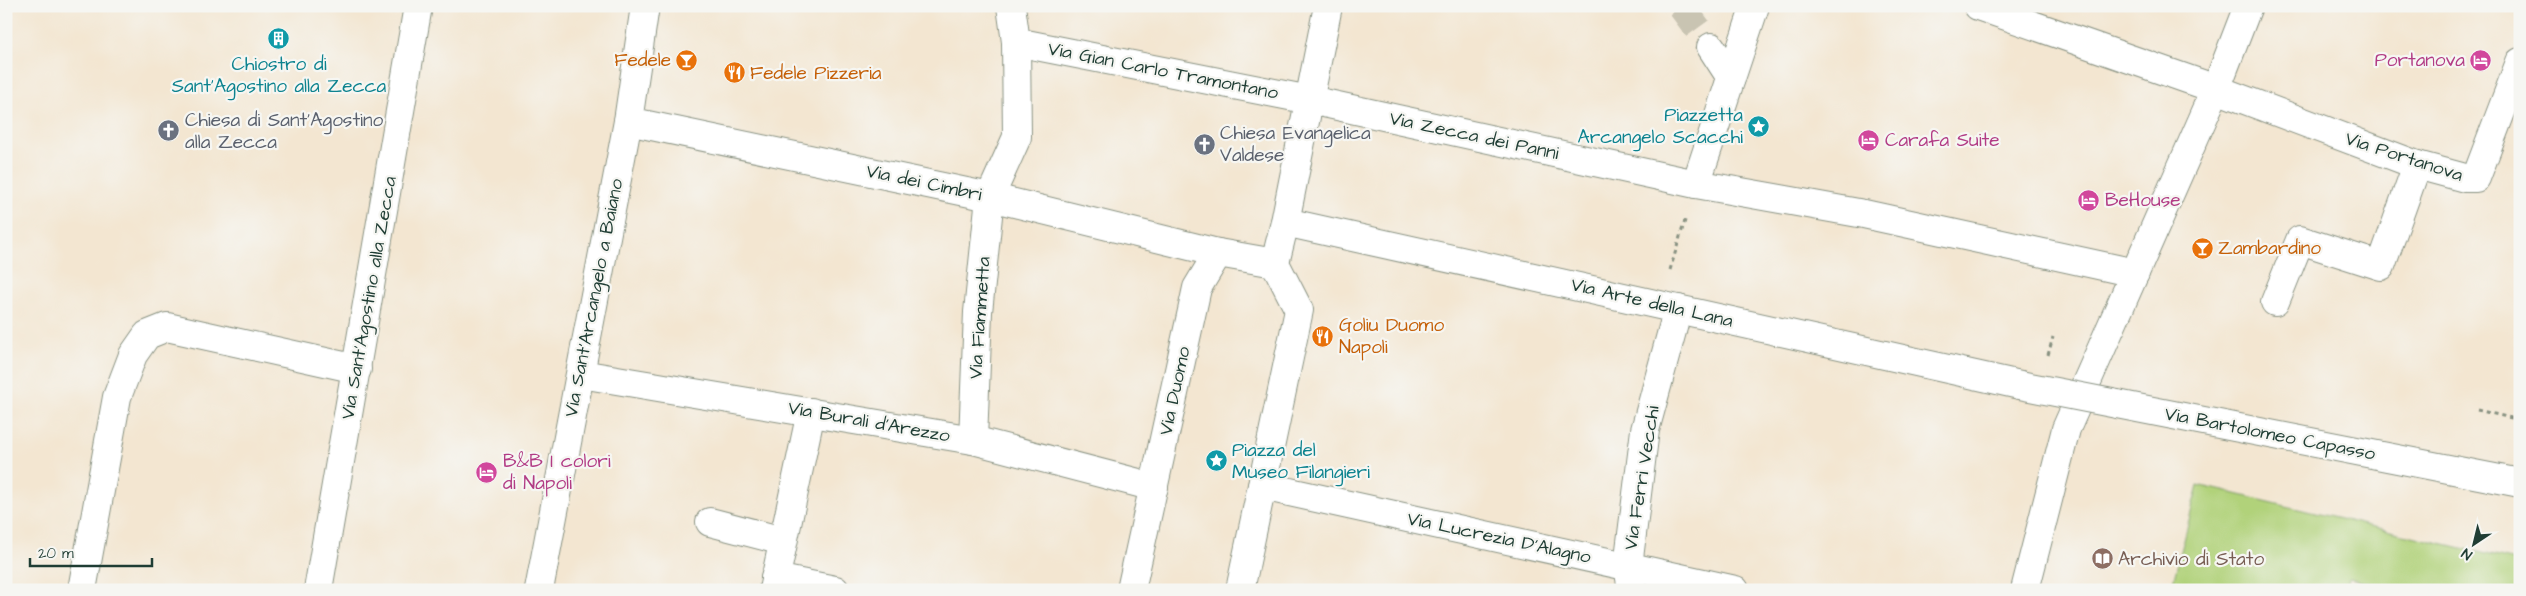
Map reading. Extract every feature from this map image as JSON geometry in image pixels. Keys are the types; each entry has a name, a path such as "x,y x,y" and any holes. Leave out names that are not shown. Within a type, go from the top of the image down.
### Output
{"street":[{"name":"Via Sant'Agostino alla Zecca","path":"318,590 418,6"},
{"name":"Via Sant'Arcangelo a Baiano","path":"539,590 628,121 645,6"},
{"name":"Via Fiammetta","path":"973,440 978,312 990,197 1017,137 1016,42 1011,6"},
{"path":"1240,590 1300,310 1275,263 1285,222 1328,6"},
{"path":"1696,184 1755,6"},
{"name":"Via Portanova","path":"1978,6 2216,90 2418,165 2465,178 2476,178 2520,62"},
{"path":"2025,590 2066,429 2216,90 2248,6"},
{"name":"Via Gian Carlo Tramontano","path":"1016,42 1310,100"},
{"path":"1711,46 1731,78"},
{"name":"Via Zecca dei Panni","path":"1310,100 1696,184 1848,212 2135,273"},
{"name":"Via dei Cimbri","path":"628,121 990,197 1218,253"},
{"path":"2275,302 2300,240 2381,266 2418,165"},
{"name":"Via Arte della Lana","path":"1285,222 2020,385"},
{"path":"1218,253 1275,263"},
{"name":"Via Duomo","path":"1131,590 1197,288 1218,253"},
{"name":"Via Ferri Vecchi","path":"1630,578 1645,430 1669,307"},
{"path":"82,590 116,396 133,355 147,336 167,327 357,369"},
{"name":"Via Burali d'Arezzo","path":"580,374 973,440 1154,487"},
{"name":"Via Bartolomeo Capasso","path":"2020,385 2520,483"},
{"path":"811,412 774,584 835,590"},
{"name":"Via Lucrezia D'Alagno","path":"1262,486 1630,578 1735,590"},
{"path":"710,522 783,541"}],"path":[{"path":"1669,307 1696,184"},
{"path":"2048,357 2053,336"},
{"path":"2477,410 2520,420"}],"green space":[{"path":"2198,485 2520,562 2520,590 2396,590 2348,578 2345,590 2171,590"}],"tunnel":[{"path":"1681,6 1711,47"}],"place":[{"name":"Chiostro di Sant'Agostino alla Zecca","path":"279,38"},
{"name":"Fedele","path":"687,60"},
{"name":"Portanova","path":"2481,60"},
{"name":"Fedele Pizzeria","path":"734,73"},
{"name":"Piazzetta Arcangelo Scacchi","path":"1759,126"},
{"name":"Chiesa di Sant'Agostino alla Zecca","path":"169,131"},
{"name":"Carafa Suite","path":"1869,140"},
{"name":"Chiesa Evangelica Valdese","path":"1204,144"},
{"name":"BeHouse","path":"2089,200"},
{"name":"Zambardino","path":"2202,248"},
{"name":"Goliu Duomo Napoli","path":"1323,336"},
{"name":"Piazza del Museo Filangieri","path":"1216,461"},
{"name":"B&B I colori di Napoli","path":"487,472"},
{"name":"Archivio di Stato","path":"2102,559"}]}
